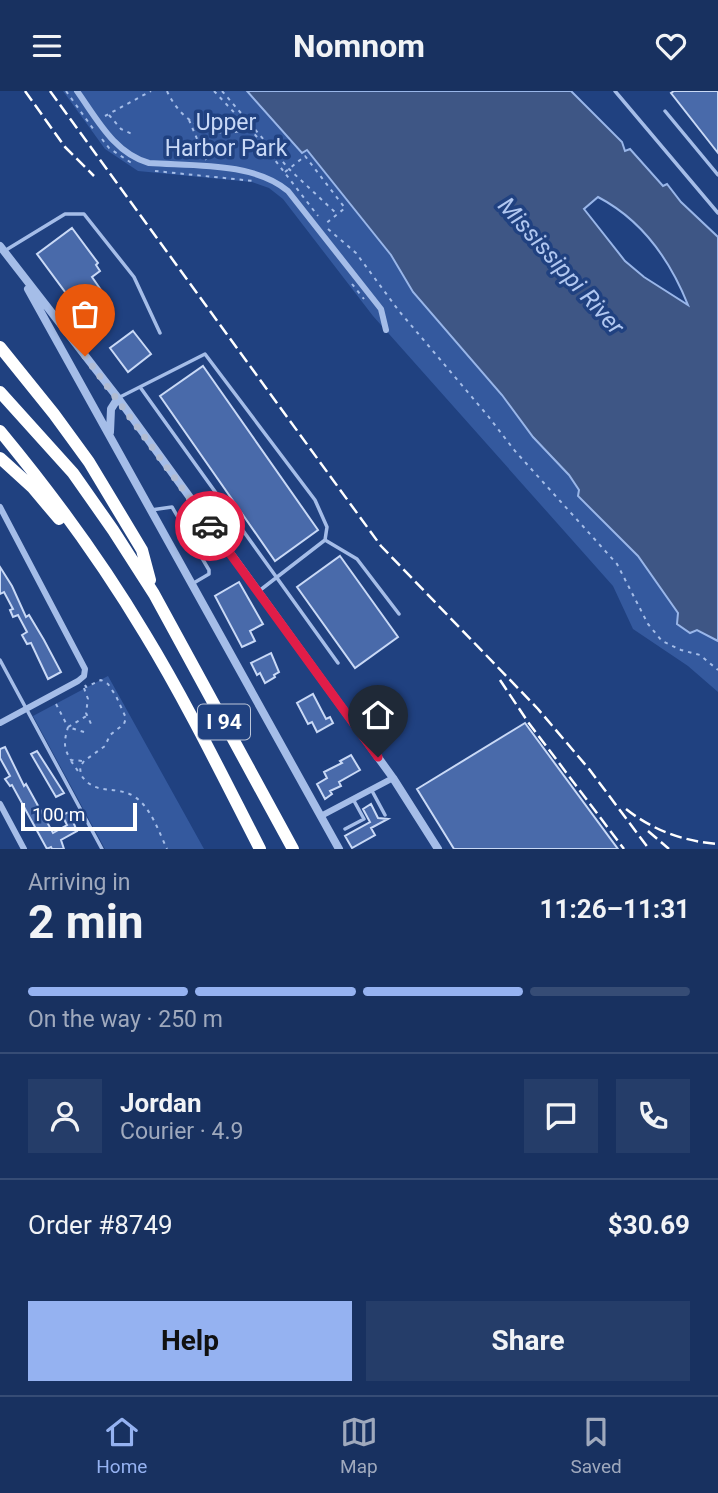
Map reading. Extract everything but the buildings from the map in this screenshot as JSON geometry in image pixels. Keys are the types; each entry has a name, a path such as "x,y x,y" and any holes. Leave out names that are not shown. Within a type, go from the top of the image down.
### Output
{"highway":[{"path":"0,348 89,462 142,550 154,594"},
{"name":"I 94","path":"0,392 83,487 154,594 293,849"},
{"name":"I 94","path":"0,431 76,528 147,637 260,849"},
{"path":"0,458 44,500 147,637"}],"street":[{"path":"77,91 111,138 137,159 149,163 249,171 278,182 381,309 386,330"},
{"path":"2,248 118,398 393,778 438,849"},
{"path":"19,270 96,414 111,435 339,849"},
{"path":"111,435 111,409 118,398"},
{"path":"0,507 85,669 84,676 78,681 0,723"},
{"path":"321,816 393,778"},
{"path":"0,804 24,849"}],"lane":[{"path":"615,91 718,212"},
{"path":"665,111 718,174"},
{"path":"2,248 65,214 85,214 134,277 160,333"},
{"path":"118,398 205,354 315,500 327,527 325,540 258,591"},
{"path":"140,387 338,663"},
{"path":"151,510 172,507 209,569 209,574 192,584"},
{"path":"325,540 357,559 399,614"},
{"path":"0,660 102,849"},
{"path":"371,789 385,815"},
{"path":"345,829 364,820 353,799"}],"path":[{"path":"66,91 109,148 137,166"},
{"path":"134,135 121,129 107,115 151,91"},
{"path":"167,91 176,108 203,128 231,134 251,127"},
{"path":"214,91 289,169 337,214"},
{"path":"222,91 324,225 356,254 399,311 515,451 617,564 648,624 662,641 700,655 718,670"},
{"path":"189,119 206,160"},
{"path":"285,173 305,156 345,208 324,225"},
{"path":"147,170 261,182"},
{"path":"348,279 369,306"},
{"path":"81,775 80,767 84,761 104,746 110,735 124,724 126,717 108,684 101,680 84,686 88,699 85,710 92,726"},
{"path":"56,703 68,727 64,741 65,751 81,775 93,788 124,792 136,798 146,807 167,849"},
{"path":"68,727 88,715"},
{"path":"68,727 84,732"},
{"path":"71,760 84,761"}],"green space":[{"name":"Upper Harbor Park","path":"63,91 247,91 302,153 306,150 391,255 413,292 502,395 533,437 569,475 579,490 578,496 638,556 678,613 697,630 718,641 718,692 688,666 633,629 613,586 373,316 283,199 269,188 252,182 138,171 105,149"},
{"path":"108,676 204,849 105,849 33,716"}],"water":[{"name":"Mississippi River","path":"247,91 571,91 622,142 625,151 630,149 663,186 667,184 681,202 718,237 718,641 697,630 690,633 677,624 678,613 638,556 578,496 579,490 569,475 533,437 502,395 413,292 391,255 307,150 302,153","holes":["598,197 614,206 653,243 673,272 688,305 644,277 625,261 584,209"]}],"railway":[{"path":"25,91 65,147 94,176"},
{"path":"50,91 381,546 538,709 589,769 649,849"},
{"path":"500,680 528,722 624,849"},
{"path":"626,809 669,834 718,844"},
{"path":"648,831 669,849"}],"way so far":[{"path":"85,356 210,526"}],"route":[{"path":"210,526 378,757"}]}
